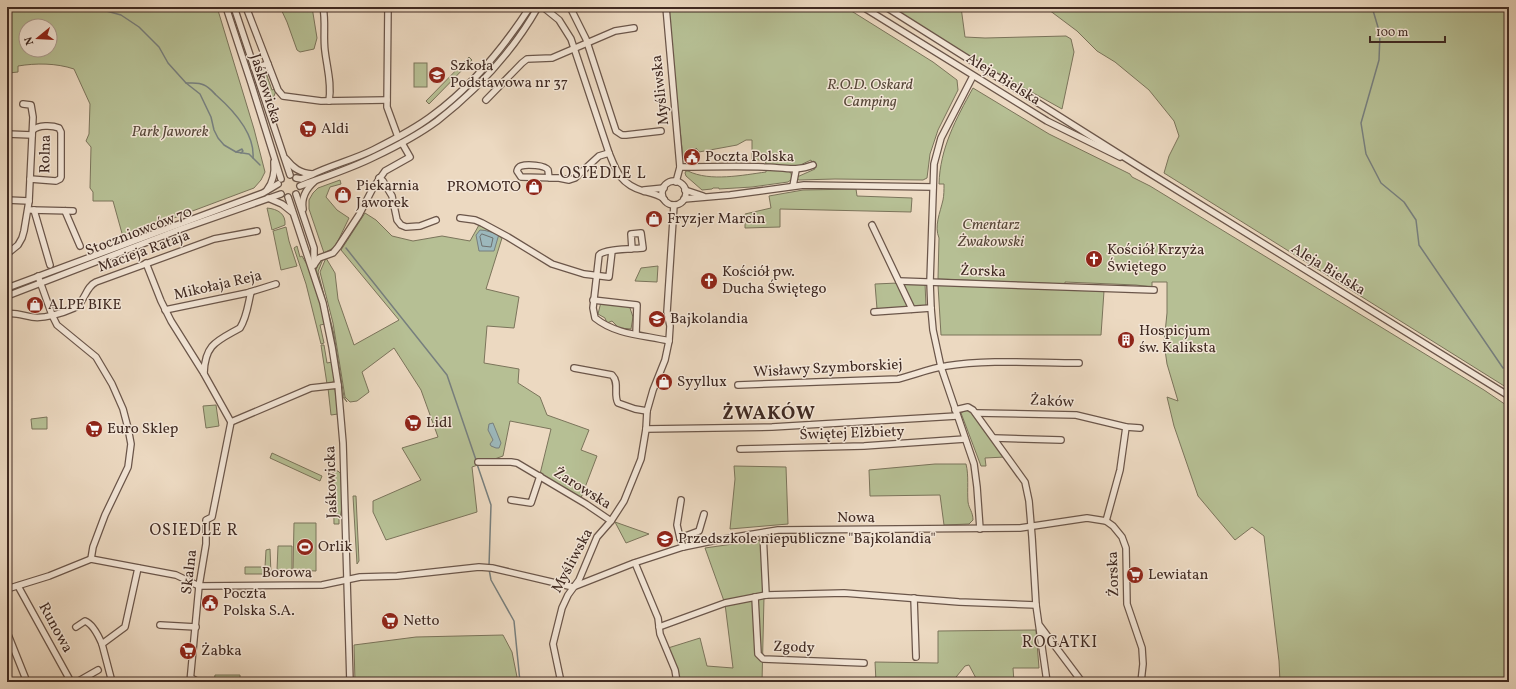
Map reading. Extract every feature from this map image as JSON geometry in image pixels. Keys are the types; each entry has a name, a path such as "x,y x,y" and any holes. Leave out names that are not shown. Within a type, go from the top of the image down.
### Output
{"street":[{"name":"Jaśkowicka","path":"226,7 274,155 279,182"},
{"name":"Jaśkowicka","path":"234,7 290,175"},
{"path":"246,7 278,90 283,96 329,101 387,100"},
{"path":"323,7 325,51 330,84 329,101"},
{"path":"388,7 387,107 398,137"},
{"path":"530,7 515,30 478,74 433,116 372,151 301,179 290,175 283,177 279,182 279,191 281,194 288,197 296,194 300,186 373,158 402,143 436,121 469,93 493,68 512,46 538,7"},
{"path":"543,7 553,14 563,25 574,48 616,170 623,181 633,188 660,196 672,205 678,204 684,199 730,195 793,186 843,185 933,187"},
{"path":"570,7 587,44 616,131 622,135 661,131"},
{"name":"Myśliwska","path":"666,7 680,168"},
{"name":"Aleja Bielska","path":"863,7 1047,121 1135,164"},
{"name":"Aleja Bielska","path":"886,7 1135,164 1509,396"},
{"path":"486,100 527,59 552,58 615,31 634,28"},
{"path":"254,68 268,64"},
{"path":"973,76 941,138 934,164 930,282 933,330 941,367 974,464 980,529"},
{"path":"1017,103 1024,99 1024,93"},
{"name":"Rolna","path":"7,254 12,251 22,238 28,201 32,106 30,104 23,104"},
{"name":"Rolna","path":"30,179 56,180 60,179 61,177 61,132 59,128 36,127 32,133"},
{"name":"Rolna","path":"7,134 32,133"},
{"path":"314,265 319,258 333,252 338,247 385,171 410,157 402,143"},
{"path":"549,178 548,170 544,166 522,166 518,168 517,171 521,177 569,180 575,178 599,156 609,153"},
{"path":"265,192 270,186 275,172 274,155"},
{"path":"284,155 291,166 302,172 314,173"},
{"path":"642,190 664,188 674,182 680,168 766,167 796,170 804,169 813,165"},
{"path":"793,186 796,170"},
{"path":"296,178 300,186"},
{"path":"380,178 392,196 397,220 401,225 406,227 420,226 436,220"},
{"path":"306,224 302,205 304,197 308,188 317,180"},
{"name":"Stoczniowców 70","path":"7,288 265,192 279,182"},
{"path":"674,182 680,184 685,190 705,197"},
{"path":"664,188 662,193 664,199"},
{"path":"684,199 685,190"},
{"name":"Stoczniowców 70","path":"7,296 181,229 281,194"},
{"name":"Jaśkowicka","path":"296,194 314,248 314,265 317,283 332,347 338,384 343,442 350,682"},
{"name":"Jaśkowicka","path":"288,197 317,283"},
{"path":"268,198 286,206 296,221"},
{"path":"7,200 28,201"},
{"name":"Myśliwska","path":"561,682 553,644 562,608 568,595 579,580 597,538 611,521 624,501 641,459 646,429 647,411 665,360 670,326 666,312 672,205"},
{"path":"27,210 73,211"},
{"path":"34,210 50,265"},
{"path":"65,211 80,246"},
{"path":"460,218 475,220 508,237 552,264 573,271 596,276 609,277 612,251"},
{"path":"872,225 912,309"},
{"name":"Macieja Rataja","path":"7,314 20,314 33,317 52,315 77,306 93,284 146,263 214,239 258,231"},
{"path":"632,249 602,252 599,255 593,308 595,318 601,323 619,332 669,341"},
{"path":"146,263 165,310 204,373 231,422 242,421 312,388 338,384"},
{"path":"7,589 56,574 91,559 93,547 130,461 131,444 128,428 123,409 112,384 96,357 61,329 52,315 38,276"},
{"name":"Żorska","path":"899,281 1154,290"},
{"name":"Mikołaja Reja","path":"165,310 251,292 276,284"},
{"path":"204,373 205,358 211,346 215,342 240,328 245,319 251,292"},
{"path":"594,300 637,305 636,334"},
{"path":"874,312 931,308"},
{"path":"941,367 978,362 1079,363"},
{"name":"Wisławy Szymborskiej","path":"738,385 898,379 941,367"},
{"path":"574,368 613,376 616,382 615,396 618,403 631,408 647,411"},
{"path":"646,429 772,427 956,413 968,407 976,413 1025,482 1029,501 1036,605 1047,682"},
{"name":"Żaków","path":"976,413 1076,415 1126,427 1140,428"},
{"name":"Skalna","path":"191,680 199,586 206,544 206,520 212,517 231,422"},
{"path":"1031,527 1087,518 1106,521 1120,470 1126,427"},
{"path":"994,438 1062,440"},
{"name":"Świętej Elżbiety","path":"740,449 864,446 965,439"},
{"name":"Żarowska","path":"478,462 515,462 586,504 611,521"},
{"name":"Żarowska","path":"511,500 531,502 540,476"},
{"path":"680,500 677,525 683,547"},
{"path":"680,538 700,531 704,514"},
{"name":"Żorska","path":"1106,521 1118,531 1126,548 1127,604 1142,648 1143,664 1140,682"},
{"name":"Nowa","path":"573,587 635,563 683,547 711,540 778,530 980,529 1031,527"},
{"path":"763,533 766,595"},
{"name":"Borowa","path":"91,559 176,575 199,586 322,585 347,579 489,567 573,587"},
{"path":"635,563 658,618 662,640 675,670 677,682"},
{"path":"102,644 125,627 138,568"},
{"name":"Runowa","path":"18,586 71,682"},
{"path":"659,627 725,603 766,595 844,594 959,602 1036,605"},
{"name":"Zgody","path":"755,597 758,654 763,659 864,663"},
{"path":"914,598 916,657"},
{"name":"Runowa","path":"76,628 85,621 88,622 100,639 112,682"},
{"path":"1039,624 1082,682"},
{"path":"160,625 196,627"},
{"path":"7,632 27,682"},
{"path":"77,682 98,670"},
{"path":"191,680 199,682"}],"green space":[{"name":"Park Jaworek","path":"7,7 217,7 254,129 265,172 261,180 254,188 123,237 113,201 93,201 93,192 90,188 91,147 86,141 89,134 90,104 74,69 46,64 18,66 18,72 9,73 9,80 7,80"},
{"path":"280,7 312,7 317,38 314,49 300,52 297,50"},
{"name":"R.O.D. Oskard Camping","path":"667,7 845,7 933,62 957,80 958,90 938,130 930,154 927,178 923,180 799,180 797,177 815,169 811,160 796,167 766,164 765,160 752,160 752,140 746,140 737,145 699,152 696,148 689,149 688,158 683,158"},
{"path":"890,7 961,7 965,37 1066,36 1071,39 1074,52 1062,109 976,61"},
{"path":"1045,7 1509,7 1509,389 1164,173 1169,156 1179,136 1174,121 1149,90 1115,62 1097,51 1077,31"},
{"path":"469,57 472,60 429,104 426,101"},
{"path":"414,63 427,63 427,87 414,87"},
{"path":"265,68 269,72 266,73 272,90 275,89 276,91 272,101 274,109 269,106 258,72"},
{"name":"Cmentarz Żwakowski","path":"973,88 1049,134 1130,174 1132,177 1150,186 1484,390 1509,407 1509,682 1280,682 1279,661 1264,536 1252,527 1235,540 1198,496 1174,426 1167,397 1178,401 1167,364 1164,343 1167,313 1167,282 1152,282 1152,287 1065,282 1065,284 938,279 939,238 937,224 944,190 944,184 939,184 942,158 950,134"},
{"path":"766,169 788,171 791,173 792,179 788,182 752,187 713,188 702,190 686,176 685,173 688,171 706,176 727,177 766,172"},
{"path":"340,180 341,184 330,187 326,197 337,210 349,218 335,247 324,253 309,209 309,200 318,188"},
{"path":"856,189 857,196 912,198 911,212 780,209 780,227 745,228 745,214 771,208 769,196 803,190"},
{"path":"267,208 278,211 283,215 285,225 272,230"},
{"path":"365,213 376,220 392,236 413,241 442,236 470,241 479,225 502,238 486,289 519,297 514,328 487,326 484,363 519,369 518,383 540,397 547,415 589,430 581,450 597,456 581,498 540,474 551,429 510,421 503,456 472,467 477,512 386,540 373,512 373,501 421,480 402,448 438,437 421,390 394,348 362,372 369,392 357,401 350,402 345,397 333,323 320,272 326,258 335,273 338,299 354,345 399,320 341,250"},
{"path":"286,227 297,266 281,270 273,231"},
{"path":"297,246 300,257 302,256 310,272 319,298 325,324 320,325 324,343 321,344 306,284 294,248"},
{"path":"323,259 318,272 334,334 344,397 347,402 342,396 333,333 316,270 318,264"},
{"path":"658,266 657,282 635,281 641,268"},
{"path":"898,283 909,307 877,309 875,284"},
{"path":"901,283 925,283 926,307 913,307"},
{"path":"938,285 1104,291 1101,335 941,335"},
{"path":"601,302 629,305 633,317 631,329 619,328 612,321 607,323 605,318 598,314"},
{"path":"321,345 324,345 327,363 332,362 335,379 332,383 327,384"},
{"path":"328,388 335,389 338,414 331,415"},
{"path":"216,405 219,426 206,428 203,406"},
{"path":"966,410 970,410 1005,457 985,458 986,466 981,466 961,413"},
{"path":"47,417 47,429 32,429 31,419"},
{"path":"272,453 322,476 320,481 270,458"},
{"path":"935,464 966,464 968,478 968,502 973,520 969,524 944,525 940,495 870,496 869,470"},
{"path":"734,466 786,467 788,524 730,529 735,479"},
{"path":"333,471 338,471 341,474 342,507 339,524 334,524"},
{"path":"353,496 356,496 359,561 357,564"},
{"path":"615,522 649,534 626,543"},
{"name":"Orlik","path":"294,523 316,523 316,571 293,570"},
{"path":"761,540 763,592 760,594 724,601 705,548"},
{"path":"278,546 292,546 292,570 277,570"},
{"path":"270,549 271,574 245,574 245,567 265,567 266,550"},
{"path":"764,597 762,682 680,682 668,648 700,638 707,666 733,668 725,604"},
{"path":"1036,630 1039,668 1013,668 1014,682 978,682 969,665 965,666 952,682 876,682 875,662 938,663 938,631"},
{"path":"503,635 512,652 518,682 355,682 354,645 416,637"},
{"path":"215,675 240,675 240,682 214,682"}],"water":[{"path":"480,230 499,234 494,251 479,251 476,235"},
{"path":"493,423 501,443 499,448 491,446 490,444 493,440 488,430 489,424"}],"waterway":[{"path":"92,7 121,15 139,27 159,47 168,63 186,83 200,94 211,117 214,130 224,145 236,152 249,154 260,165"},
{"path":"1372,7 1380,34 1379,60 1361,123 1366,154 1381,183 1404,202 1416,220 1419,245 1503,368"},
{"path":"186,83 198,83 206,86 236,115 247,131 253,149 253,158"},
{"path":"236,152 242,149 243,151 241,153"},
{"path":"346,248 447,375 476,460"},
{"path":"477,464 491,505 489,566"},
{"path":"489,569 491,580 514,621 520,682"}],"place":[{"name":"Szkoła Podstawowa nr 37","path":"437,75"},
{"name":"Aldi","path":"308,129"},
{"name":"Poczta Polska","path":"692,157"},
{"name":"PROMOTO","path":"534,187"},
{"name":"Piekarnia Jaworek","path":"343,195"},
{"name":"Fryzjer Marcin","path":"654,219"},
{"name":"Kościół Krzyża Świętego","path":"1094,259"},
{"name":"Kościół pw. Ducha Świętego","path":"709,281"},
{"name":"ALPE BIKE","path":"35,305"},
{"name":"Bajkolandia","path":"657,319"},
{"name":"Hospicjum św. Kaliksta","path":"1126,340"},
{"name":"Syyllux","path":"664,382"},
{"name":"Lidl","path":"413,423"},
{"name":"Euro Sklep","path":"94,429"},
{"name":"Przedszkole niepubliczne \"Bajkolandia\"","path":"665,539"},
{"name":"Orlik","path":"305,547"},
{"name":"Lewiatan","path":"1135,575"},
{"name":"Poczta Polska S.A.","path":"210,603"},
{"name":"Netto","path":"390,621"},
{"name":"Żabka","path":"188,651"}],"district":[{"name":"OSIEDLE L","path":"603,174"},
{"name":"ŻWAKÓW","path":"769,414"},
{"name":"OSIEDLE R","path":"194,531"},
{"name":"ROGATKI","path":"1060,643"}]}
